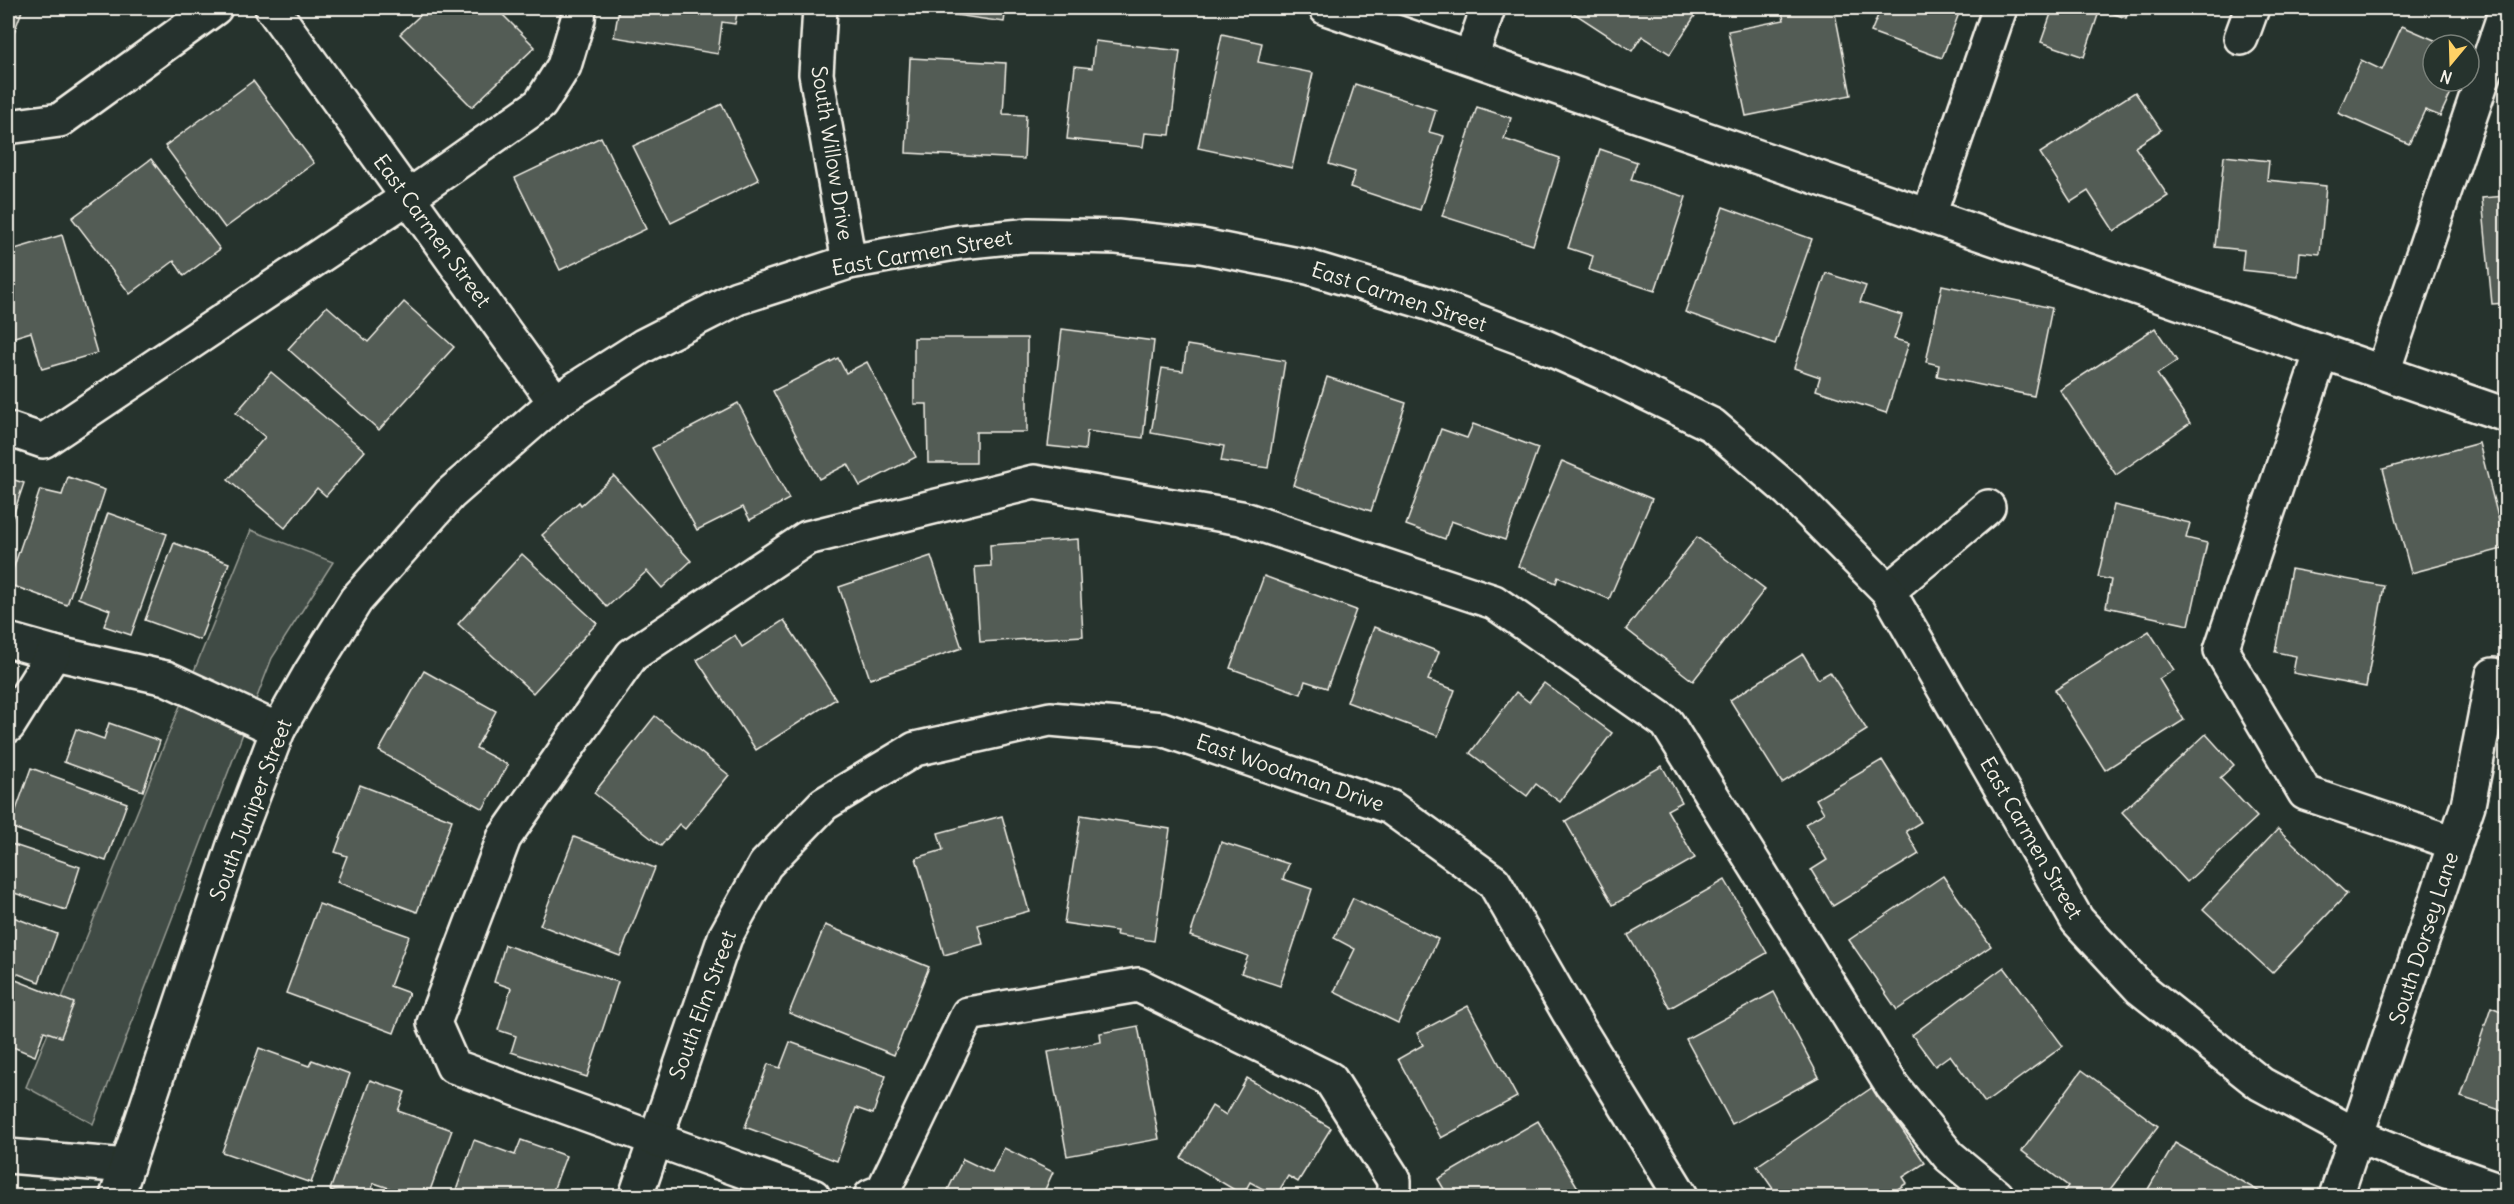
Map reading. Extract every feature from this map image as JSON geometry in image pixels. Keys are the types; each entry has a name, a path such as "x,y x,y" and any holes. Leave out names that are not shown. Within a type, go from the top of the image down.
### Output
{"street":[{"path":"8,127 60,120 215,8"},
{"name":"East Carmen Street","path":"272,8 555,402 643,346 737,298 849,262 960,242 1030,235 1117,237 1202,246 1308,267 1428,303 1541,345 1712,425 1788,490 1888,591 2077,920 2140,988 2261,1084 2358,1136 2506,1192"},
{"path":"8,429 43,441 408,197 540,104 564,66 579,8"},
{"name":"South Willow Drive","path":"820,8 816,74 849,262"},
{"path":"1326,8 2506,415"},
{"path":"1471,57 1488,8"},
{"path":"1929,215 2000,8"},
{"path":"2241,38 2252,8"},
{"path":"2383,372 2506,10"},
{"path":"2322,351 2222,650 2305,793 2455,843"},
{"name":"South Juniper Street","path":"122,1181 234,845 278,730 356,600 450,494 555,402"},
{"path":"813,1197 453,1066 434,1023 504,838 632,655 807,538 1034,482 1241,518 1494,602 1667,723 1892,1086 1949,1156 1997,1197"},
{"path":"1888,591 1988,507"},
{"path":"8,640 54,653 166,678 278,730"},
{"path":"8,726 54,653"},
{"name":"South Dorsey Lane","path":"2336,1197 2468,805 2493,675"},
{"name":"East Woodman Drive","path":"824,804 915,749 1050,719 1162,729 1390,807 1494,882 1569,1013 1681,1197"},
{"name":"South Elm Street","path":"636,1197 725,937 765,865 824,804"},
{"path":"872,1197 883,1191 968,1014 1138,985 1330,1079 1394,1180 1394,1197"},
{"path":"8,1156 122,1181"}],"shaded area":[{"path":"251,530 333,562 272,658 93,1124 26,1087"}],"building":[{"path":"8,8 23,8 10,43 8,42"},
{"path":"428,8 496,8 535,47 472,107 400,34"},
{"path":"619,8 738,8 735,24 722,22 718,54 614,37"},
{"path":"906,8 1006,8 1004,22"},
{"path":"1571,8 1700,8 1670,54 1642,36 1632,51 1569,10"},
{"path":"1781,8 1834,8 1851,95 1746,116 1728,31 1784,20"},
{"path":"1881,8 1961,8 1942,58 1871,32"},
{"path":"2053,8 2130,8 2126,18 2100,9 2084,57 2041,42"},
{"path":"2402,26 2421,34 2421,93 2451,93 2440,116 2425,110 2409,144 2338,113 2361,60 2382,70"},
{"path":"1222,34 1262,43 1258,62 1313,73 1292,168 1198,148"},
{"path":"1095,41 1180,51 1170,135 1145,133 1143,147 1067,139 1075,66 1092,68"},
{"path":"910,58 1006,63 1003,114 1026,115 1024,159 906,153"},
{"path":"253,81 314,163 225,228 165,146"},
{"path":"1355,84 1436,110 1429,132 1444,136 1420,210 1350,187 1355,172 1329,164"},
{"path":"2135,92 2161,130 2135,147 2168,196 2114,231 2088,191 2071,202 2040,153"},
{"path":"722,104 759,180 671,223 633,146"},
{"path":"1477,107 1511,118 1504,139 1560,158 1533,245 1442,216"},
{"path":"601,137 646,229 560,270 515,178"},
{"path":"1600,149 1637,162 1631,180 1686,197 1655,291 1589,270 1593,256 1568,248"},
{"path":"2224,156 2269,161 2267,180 2326,186 2320,254 2300,252 2298,276 2242,270 2244,250 2215,247"},
{"path":"151,159 220,249 184,276 174,261 130,294 72,218"},
{"path":"2506,196 2506,303 2492,304 2482,198"},
{"path":"1723,207 1812,239 1775,344 1685,312"},
{"path":"62,235 97,353 42,369 31,332 8,339 8,251"},
{"path":"1826,273 1866,286 1860,302 1902,315 1894,339 1909,343 1886,413 1816,390 1820,377 1794,368"},
{"path":"1942,285 2052,308 2034,396 1937,376 1939,365 1926,362"},
{"path":"404,302 454,347 379,430 288,349 327,306 368,342"},
{"path":"2155,328 2177,361 2157,374 2190,423 2116,475 2060,390"},
{"path":"1062,329 1154,341 1143,438 1087,431 1085,450 1048,446"},
{"path":"914,338 1027,338 1027,432 976,432 976,463 928,463 927,404 914,404"},
{"path":"1187,345 1285,361 1268,468 1221,461 1224,446 1151,433 1162,368 1183,371"},
{"path":"838,358 846,373 867,362 916,457 860,486 848,464 819,479 773,391"},
{"path":"271,372 365,451 326,496 317,488 285,528 228,480 265,437 236,413"},
{"path":"1327,377 1406,403 1371,511 1293,485"},
{"path":"738,403 789,499 750,520 743,507 697,530 652,448"},
{"path":"1473,424 1538,448 1505,540 1451,521 1445,539 1406,525 1441,429 1467,438"},
{"path":"2479,443 2506,548 2411,573 2383,469"},
{"path":"1562,461 1652,499 1609,599 1558,577 1556,583 1518,566"},
{"path":"614,476 691,561 662,588 647,571 607,607 542,535 579,502 581,505"},
{"path":"68,477 105,490 67,605 8,584 40,490 62,495"},
{"path":"8,478 24,483 8,530"},
{"path":"2114,505 2190,523 2186,538 2207,543 2189,625 2106,607 2111,580 2098,577"},
{"path":"108,513 167,534 131,635 104,626 110,610 78,598"},
{"path":"1697,537 1765,589 1693,681 1626,629"},
{"path":"1078,539 1083,636 980,642 975,567 991,566 990,545"},
{"path":"174,543 229,563 200,640 145,620"},
{"path":"522,554 597,623 533,693 458,624"},
{"path":"931,556 962,648 870,679 839,587"},
{"path":"2291,569 2384,586 2366,687 2293,673 2296,656 2275,652"},
{"path":"1264,576 1356,610 1327,688 1305,681 1301,694 1230,668"},
{"path":"784,620 836,699 756,750 697,660 735,635 742,647"},
{"path":"1374,627 1439,652 1428,680 1455,690 1438,736 1347,702"},
{"path":"2149,631 2174,670 2159,679 2184,720 2105,770 2055,690"},
{"path":"1803,654 1818,679 1830,672 1867,730 1782,783 1730,700"},
{"path":"424,671 496,711 476,748 508,765 483,809 379,751"},
{"path":"1544,683 1612,733 1560,802 1536,784 1527,796 1470,753 1516,692 1529,702"},
{"path":"655,716 729,775 685,829 679,824 661,846 594,793"},
{"path":"109,723 160,741 143,791 64,762 76,729 104,739"},
{"path":"2206,734 2234,765 2220,778 2257,817 2187,882 2122,812"},
{"path":"1882,760 1921,822 1906,831 1919,854 1833,906 1811,870 1827,860 1805,824 1824,813 1816,799"},
{"path":"1662,766 1682,802 1667,810 1695,858 1613,905 1565,821"},
{"path":"31,768 127,803 106,861 10,827"},
{"path":"360,785 452,820 417,912 337,882 347,856 335,852"},
{"path":"1081,815 1170,829 1154,941 1116,935 1117,931 1064,923"},
{"path":"1002,816 1029,911 978,925 983,944 944,955 916,858 943,850 938,833"},
{"path":"2278,829 2347,894 2272,973 2203,909"},
{"path":"574,837 655,868 620,956 540,925"},
{"path":"1221,842 1289,864 1283,879 1312,889 1280,986 1241,973 1248,956 1190,936"},
{"path":"8,843 80,867 66,910 8,891"},
{"path":"1943,876 1991,946 1897,1010 1849,940"},
{"path":"1725,880 1767,953 1670,1008 1628,935"},
{"path":"1353,898 1438,939 1398,1023 1334,992 1355,949 1334,938"},
{"path":"319,904 409,936 390,986 409,993 394,1033 286,993"},
{"path":"8,915 57,934 39,982 8,970"},
{"path":"825,925 929,967 894,1055 789,1013"},
{"path":"505,945 618,982 587,1077 511,1052 516,1036 498,1030 511,988 494,982"},
{"path":"2506,954 2506,976 2500,974"},
{"path":"2004,967 2063,1046 1985,1103 1950,1055 1935,1066 1912,1035"},
{"path":"8,977 74,1003 61,1037 44,1031 35,1056 8,1045"},
{"path":"1774,992 1819,1077 1732,1124 1686,1039"},
{"path":"1468,1006 1517,1097 1441,1138 1398,1059 1423,1045 1417,1033"},
{"path":"2491,1007 2506,1013 2506,1112 2461,1097"},
{"path":"1138,1026 1159,1139 1067,1156 1048,1052 1101,1042 1100,1033"},
{"path":"790,1042 886,1076 873,1114 856,1108 837,1161 745,1127 768,1064 780,1068"},
{"path":"259,1048 309,1066 312,1060 350,1074 311,1183 222,1152"},
{"path":"2082,1070 2158,1126 2105,1196 2060,1196 2068,1186 2022,1151"},
{"path":"1247,1078 1331,1128 1298,1182 1288,1176 1276,1196 1250,1182 1243,1195 1181,1158 1212,1106 1226,1115"},
{"path":"370,1080 405,1092 398,1111 452,1130 428,1196 386,1196 389,1188 374,1183 369,1196 348,1196 330,1190"},
{"path":"1873,1087 1925,1163 1903,1177 1907,1183 1887,1196 1778,1196 1757,1166"},
{"path":"1538,1121 1583,1196 1448,1196 1438,1179"},
{"path":"474,1140 515,1155 521,1140 566,1156 551,1196 454,1196"},
{"path":"2175,1143 2260,1192 2258,1196 2144,1196"},
{"path":"1004,1148 1053,1172 1042,1196 945,1196 963,1159 992,1173"}]}
